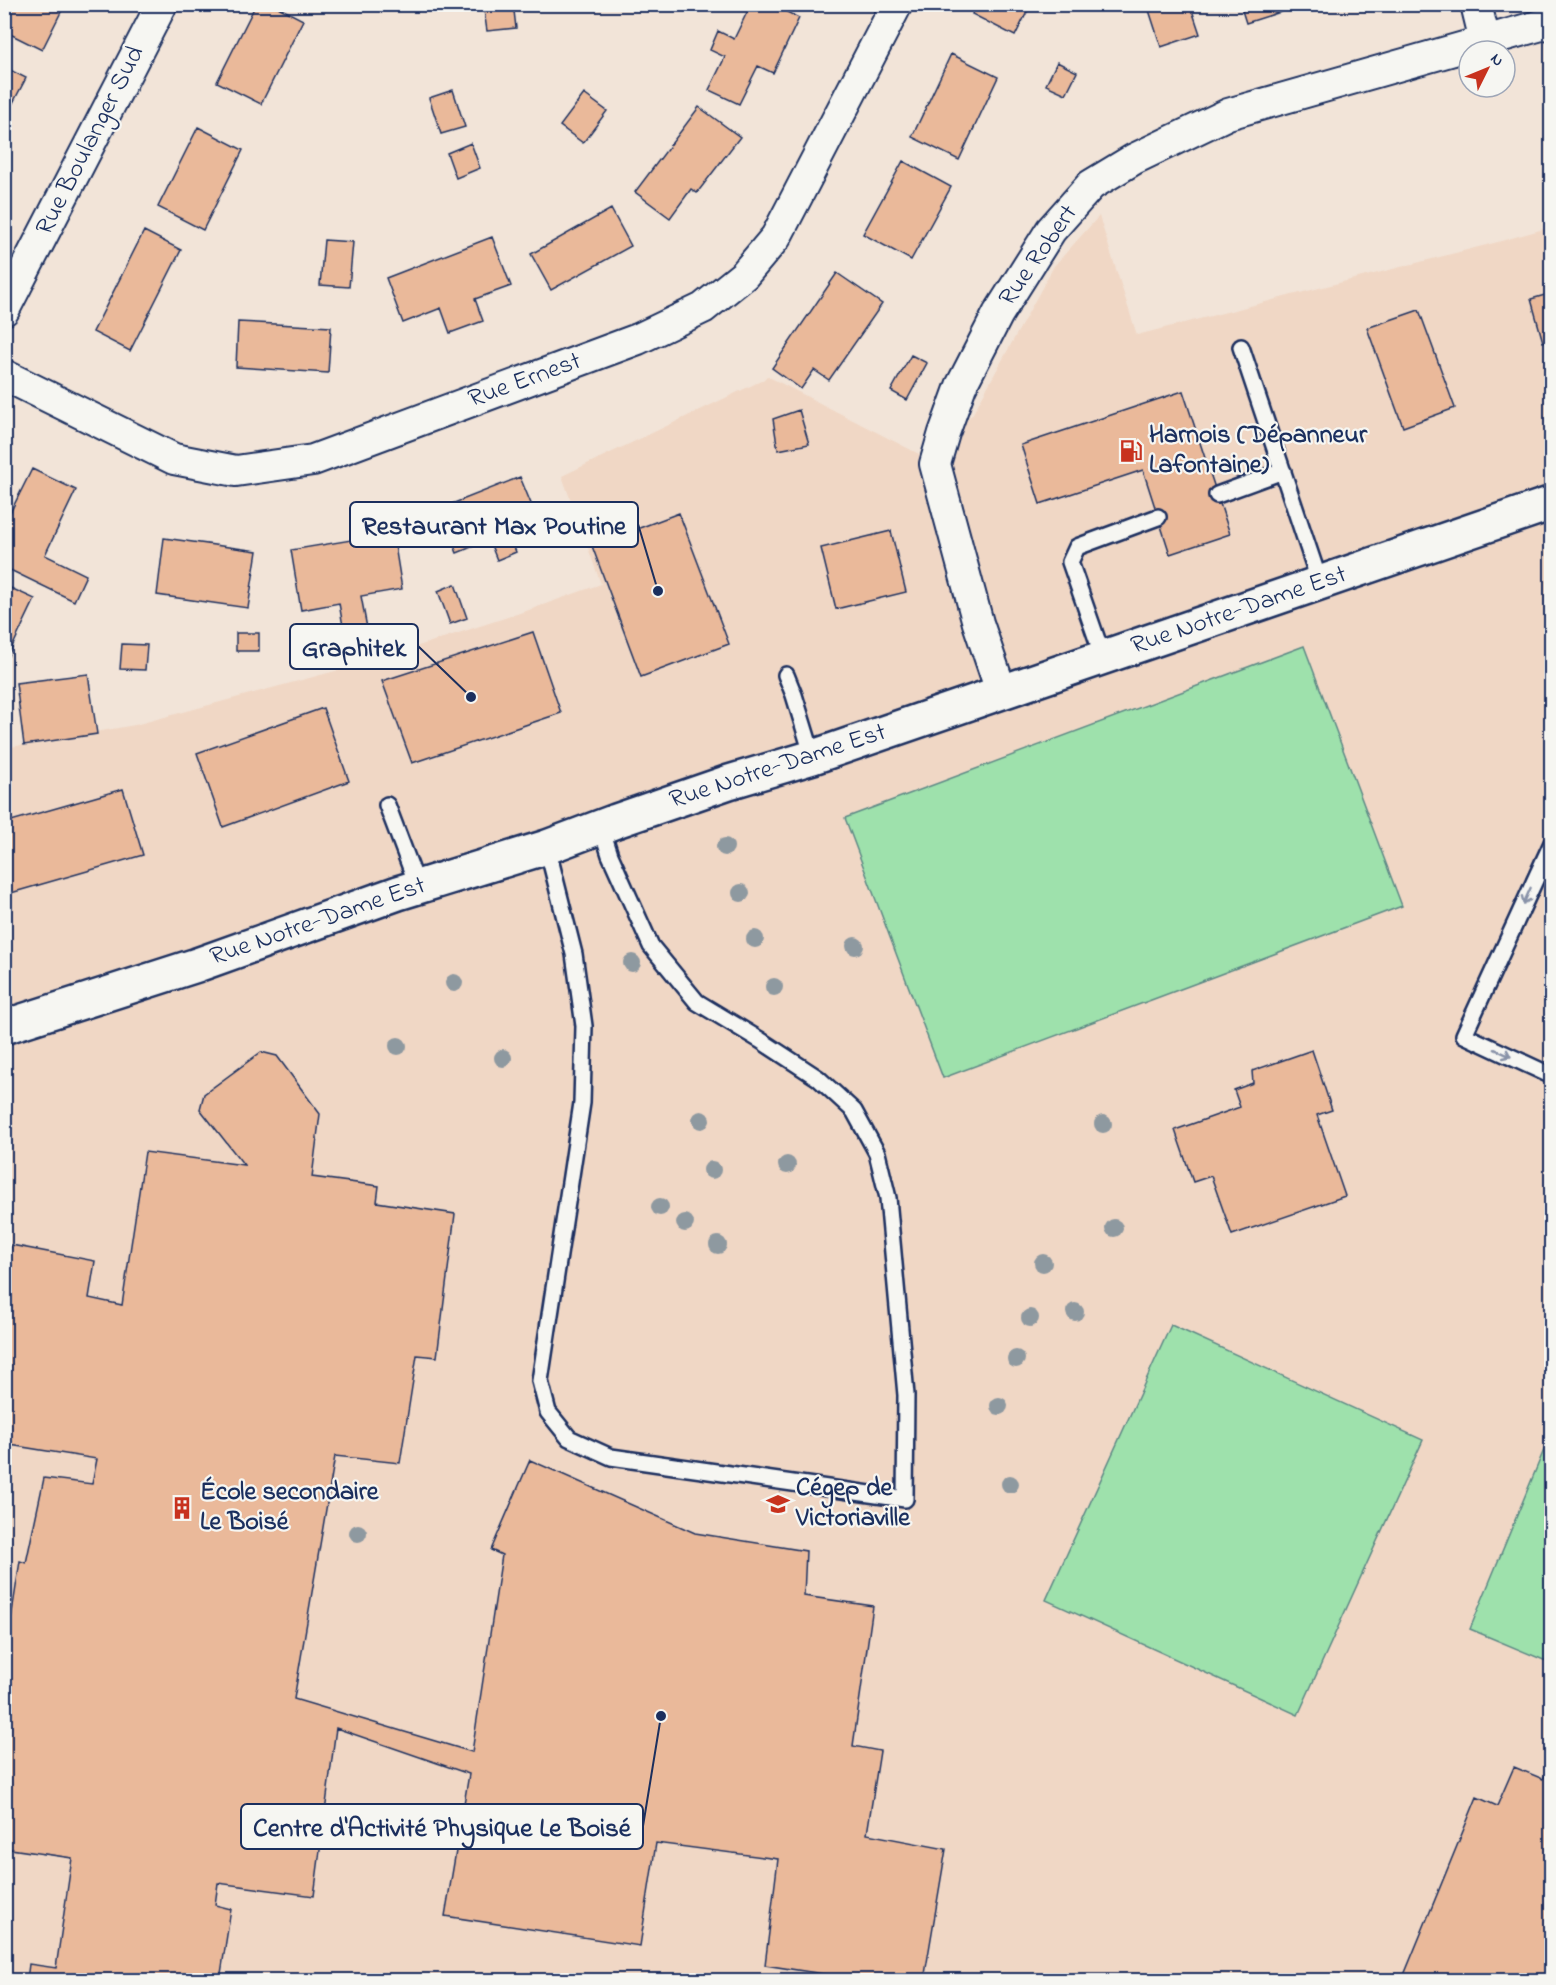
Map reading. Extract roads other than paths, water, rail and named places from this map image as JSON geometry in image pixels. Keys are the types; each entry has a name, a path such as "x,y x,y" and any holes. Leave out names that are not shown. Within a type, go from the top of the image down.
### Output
{"street":[{"name":"Rue Boulanger Sud","path":"4,310 162,4"},
{"name":"Rue Ernest","path":"4,375 174,459 236,471 313,460 638,339 703,308 744,275 776,237 897,4"},
{"path":"1476,4 1485,39"},
{"name":"Rue Robert","path":"1492,39 1551,22"},
{"name":"Rue Robert","path":"1001,691 978,623 935,464 961,386 998,314 1051,230 1091,185 1134,159 1228,114 1457,49"},
{"name":"Rue Notre-Dame Est","path":"4,1027 196,965 418,887 547,847 729,782 813,756 1551,503"}],"lane":[{"path":"1241,347 1320,583"},
{"path":"1217,495 1283,471"},
{"path":"1103,657 1070,562 1077,547 1158,517"},
{"path":"786,675 813,756"},
{"path":"387,805 418,887"},
{"path":"547,847 574,954 584,1026 582,1103 540,1381 548,1412 569,1438 610,1457 905,1499 906,1395 888,1198 877,1153 854,1111 818,1078 697,1002 651,946 610,855 601,827"},
{"path":"1551,843 1464,1035 1551,1076"}],"place":[{"name":"Harnois (Dépanneur Lafontaine)","path":"1131,451"},
{"name":"Restaurant Max Poutine","path":"658,591"},
{"name":"Graphitek","path":"471,697"},
{"name":"Cégep de Victoriaville","path":"778,1504"},
{"name":"École secondaire Le Boisé","path":"182,1508"},
{"name":"Centre d'Activité Physique Le Boisé","path":"661,1716"}]}
